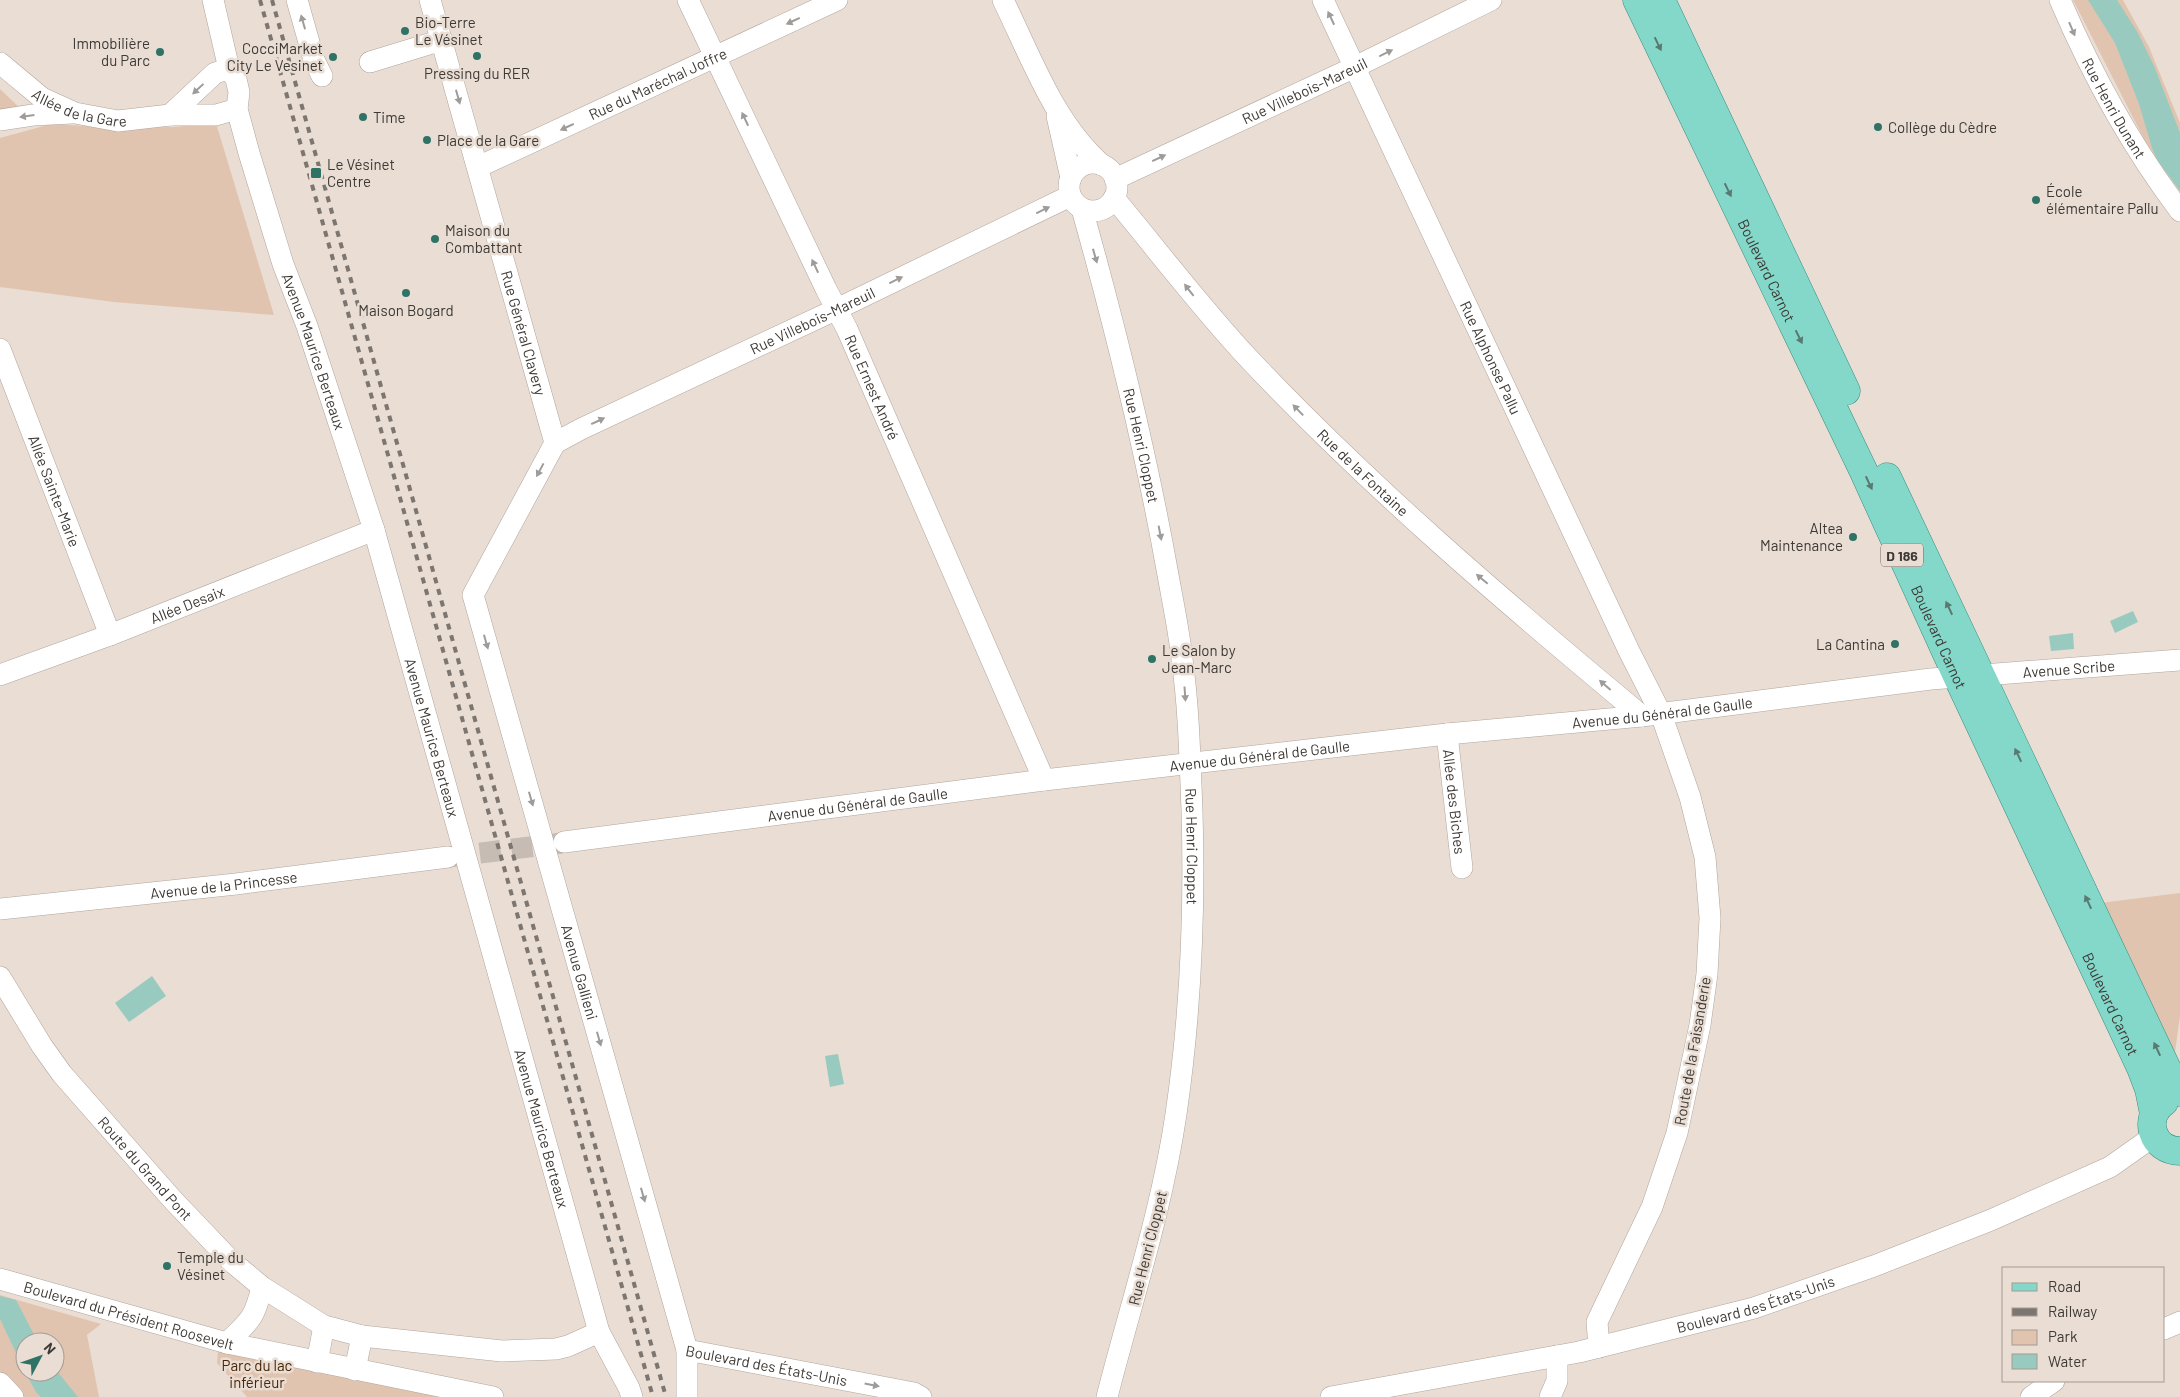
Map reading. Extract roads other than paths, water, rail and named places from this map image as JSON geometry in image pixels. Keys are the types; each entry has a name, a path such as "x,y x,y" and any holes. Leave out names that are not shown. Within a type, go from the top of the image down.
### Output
{"main road":[{"name":"Boulevard Carnot","path":"1637,0 1863,470 2180,1092"},
{"name":"Boulevard Carnot","path":"1661,0 1968,676 2146,1079 2169,1142"},
{"path":"2169,1142 2165,1102 2180,1098"}],"street":[{"name":"Avenue Maurice Berteaux","path":"213,0 239,92 237,109 277,246 295,299 307,326 374,530 600,1332 632,1397"},
{"path":"297,0 314,60 322,76"},
{"name":"Rue Général Clavery","path":"430,0 555,443"},
{"name":"Rue Ernest André","path":"688,0 848,329 1044,780"},
{"name":"Rue du Maréchal Joffre","path":"478,167 837,0"},
{"name":"Rue Henri Cloppet","path":"1003,0 1054,106 1110,181"},
{"name":"Rue Alphonse Pallu","path":"1322,0 1634,659 1652,715"},
{"name":"Rue Villebois-Mareuil","path":"1110,181 1355,67 1491,0"},
{"name":"Rue Henri Dunant","path":"2060,0 2090,66 2149,169 2180,211"},
{"path":"370,62 442,40"},
{"name":"Allée de la Gare","path":"0,63 42,98 65,114 118,121 170,115 216,115 237,109"},
{"path":"170,115 215,73 233,74"},
{"name":"Rue Henri Cloppet","path":"1054,106 1074,194 1116,330 1140,430 1161,536 1182,660 1190,763 1194,894 1190,988 1176,1115 1158,1203 1133,1305 1107,1397"},
{"path":"0,120 32,115 65,114"},
{"path":"1093,163 1110,181 1109,205 1100,210 1091,211 1074,194 1076,170 1084,165 1093,163"},
{"name":"Rue de la Fontaine","path":"1110,181 1208,314 1250,360 1367,478 1436,541 1652,715"},
{"name":"Rue Villebois-Mareuil","path":"555,443 1074,194"},
{"name":"Allée Sainte-Marie","path":"0,349 110,635"},
{"name":"Avenue Gallieni","path":"555,443 473,596 687,1350"},
{"name":"Allée Desaix","path":"0,675 110,635 374,530"},
{"name":"Avenue Scribe","path":"1968,676 2180,660"},
{"name":"Avenue du Général de Gaulle","path":"564,842 1044,780 1447,734 1652,715 1968,676"},
{"name":"Route de la Faisanderie","path":"1599,1348 1597,1322 1652,1207 1678,1133 1700,1025 1707,974 1710,918 1705,857 1690,797 1652,715"},
{"name":"Allée des Biches","path":"1447,734 1462,868"},
{"name":"Avenue de la Princesse","path":"0,909 236,884 448,857"},
{"name":"Route du Grand Pont","path":"0,977 42,1046 68,1081 172,1199 231,1261 262,1287 324,1326"},
{"name":"Boulevard des États-Unis","path":"1331,1397 1599,1348 1754,1308 1874,1266 1991,1220 2169,1142"},
{"name":"Boulevard du Président Roosevelt","path":"0,1279 227,1343 493,1397"},
{"path":"227,1343 250,1322 256,1310 262,1287"},
{"path":"2165,1329 2180,1322"},
{"path":"316,1362 324,1326 362,1336 502,1351 556,1349 568,1346 600,1332"},
{"path":"355,1370 362,1336"},
{"name":"Boulevard des États-Unis","path":"687,1397 687,1350 914,1393 921,1397"},
{"path":"1550,1397 1558,1381 1557,1356"},
{"path":"2031,1397 2053,1382"},
{"path":"0,1383 13,1397"}],"water":[{"path":"2088,0 2117,0 2138,33 2155,68 2180,133 2180,191 2157,160 2139,104 2115,43"},
{"path":"2133,611 2138,622 2115,633 2110,621"},
{"path":"2073,633 2074,649 2051,651 2049,636"},
{"path":"152,976 166,996 129,1022 115,1003"},
{"path":"838,1054 844,1084 830,1087 825,1056"},
{"path":"0,1296 16,1300 33,1332 15,1332 15,1351 0,1319"},
{"path":"65,1381 78,1397 41,1397 30,1382"}],"tunnel":[{"path":"448,857 562,843"}],"railway":[{"path":"260,0 653,1397"},
{"path":"272,0 666,1397"}],"place":[{"name":"Bio-Terre Le Vésinet","path":"405,31"},
{"name":"Immobilière du Parc","path":"160,52"},
{"name":"Pressing du RER","path":"477,56"},
{"name":"CocciMarket City Le Vesinet","path":"333,57"},
{"name":"Time","path":"363,117"},
{"name":"Collège du Cèdre","path":"1878,127"},
{"name":"Place de la Gare","path":"427,140"},
{"name":"Le Vésinet Centre","path":"316,173"},
{"name":"École élémentaire Pallu","path":"2036,200"},
{"name":"Maison du Combattant","path":"435,239"},
{"name":"Maison Bogard","path":"406,293"},
{"name":"Altea Maintenance","path":"1853,537"},
{"name":"La Cantina","path":"1895,644"},
{"name":"Le Salon by Jean-Marc","path":"1152,659"},
{"name":"Temple du Vésinet","path":"167,1266"}],"park label":[{"name":"Parc du lac inférieur","path":"257,1374"}]}
